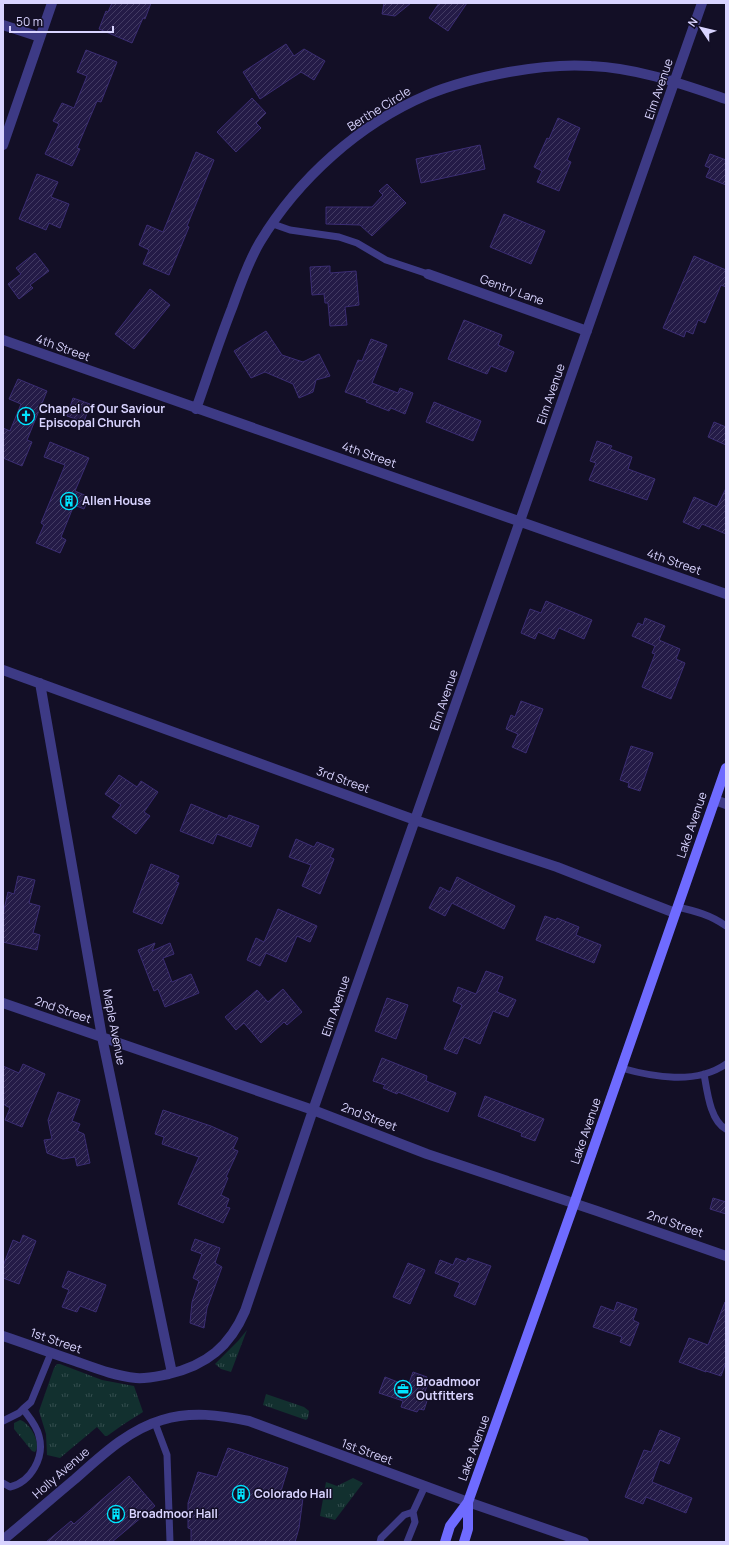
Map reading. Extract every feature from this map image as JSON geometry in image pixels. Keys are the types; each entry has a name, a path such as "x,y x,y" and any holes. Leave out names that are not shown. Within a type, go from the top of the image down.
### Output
{"main road":[{"name":"Lake Avenue","path":"444,1542 450,1526 468,1502 726,768"},
{"name":"Lake Avenue","path":"464,1542 468,1529 468,1502"}],"street":[{"path":"3,145 52,3"},
{"name":"Elm Avenue","path":"172,1373 189,1369 216,1352 230,1339 239,1325 245,1311 313,1110 702,3"},
{"path":"3,25 40,37"},
{"name":"Berthe Circle","path":"196,409 225,325 244,277 260,243 295,194 339,151 366,129 391,114 427,95 493,75 532,68 563,65 619,68 675,82 726,100"},
{"name":"Gentry Lane","path":"428,274 587,331"},
{"name":"4th Street","path":"3,340 726,594"},
{"name":"3rd Street","path":"3,670 415,820 557,867 676,910"},
{"name":"Maple Avenue","path":"40,683 102,1037 172,1373"},
{"path":"715,800 726,804"},
{"name":"2nd Street","path":"3,1003 313,1110 427,1154 726,1256"},
{"name":"1st Street","path":"3,1336 120,1375 137,1378 153,1377 172,1373"},
{"name":"1st Street","path":"139,1429 176,1417 208,1414 227,1416 249,1421 468,1502 584,1542"},
{"name":"Holly Avenue","path":"3,1540 108,1450 139,1429"}],"lane":[{"path":"273,224 290,230 339,237 358,243 386,260 428,274"},
{"path":"676,910 698,911 724,923"},
{"path":"621,1068 642,1074 675,1078 704,1074 726,1064"},
{"path":"704,1074 710,1103 716,1122 726,1130"},
{"path":"3,1421 20,1413 31,1402 51,1352"},
{"path":"3,1483 10,1487 18,1485 29,1476 38,1462 41,1448 39,1436 35,1425 23,1409"},
{"path":"155,1423 167,1455 170,1542"},
{"path":"407,1542 415,1522 413,1512 425,1486"},
{"path":"380,1542 381,1538 404,1515 413,1512"}],"green space":[{"path":"247,1330 231,1372 221,1369 215,1364"},
{"path":"57,1364 102,1380 134,1386 143,1412 107,1436 105,1436 97,1427 60,1458 47,1455 46,1434 39,1411 54,1368"},
{"path":"266,1394 304,1407 309,1411 308,1418 306,1420 263,1405"},
{"path":"20,1420 28,1425 34,1434 37,1444 35,1452 32,1451 14,1429 14,1423"},
{"path":"353,1478 363,1483 335,1520 320,1516 326,1482 337,1486"}],"building":[{"path":"112,3 151,3 145,19 143,18 132,43 99,29 106,11 108,12"},
{"path":"384,3 411,3 395,16 382,14"},
{"path":"439,3 467,3 448,31 429,18"},
{"path":"286,44 294,56 304,49 325,61 314,80 301,72 260,99 243,72"},
{"path":"86,50 117,62 101,102 97,101 77,148 80,149 72,166 45,154 59,124 53,121 62,103 74,108 87,76 77,72"},
{"path":"252,98 266,113 256,123 261,128 236,152 217,132"},
{"path":"558,118 580,128 567,160 571,162 559,191 537,182 542,171 534,167"},
{"path":"480,145 485,169 421,183 416,159"},
{"path":"196,152 214,160 169,275 143,264 149,250 139,245 147,225 163,232"},
{"path":"710,154 726,160 726,185 706,177 710,168 705,166"},
{"path":"37,174 58,182 51,197 69,204 60,228 49,223 46,230 19,219"},
{"path":"387,184 406,203 372,236 360,225 326,224 326,207 372,207 383,195 379,191"},
{"path":"504,214 545,231 531,264 490,247"},
{"path":"35,253 49,271 30,285 33,288 19,299 8,284 21,274 16,268"},
{"path":"694,256 726,270 726,287 721,285 705,323 698,320 693,334 686,331 684,337 663,328"},
{"path":"330,266 330,273 356,271 359,305 345,307 347,325 330,326 328,303 325,303 324,294 312,295 310,267"},
{"path":"150,289 170,305 134,349 115,334"},
{"path":"464,320 502,335 498,345 514,352 506,372 491,366 487,374 448,359"},
{"path":"266,331 282,355 303,362 319,354 330,376 316,380 313,392 299,398 293,384 265,372 251,378 234,351"},
{"path":"371,339 387,345 372,383 398,393 400,388 413,393 405,414 391,408 389,411 366,402 367,400 345,392 358,360 362,361"},
{"name":"Chapel of Our Saviour Episcopal Church","path":"18,379 47,391 27,440 32,442 22,466 3,458 3,428 10,431 21,404 9,399"},
{"path":"73,398 90,404 84,422 67,416"},
{"path":"434,402 481,421 473,441 426,422"},
{"path":"714,422 726,427 726,445 708,437"},
{"path":"597,441 612,446 610,449 632,457 628,469 655,479 647,500 589,480 596,463 590,461"},
{"name":"Allen House","path":"50,442 89,458 75,491 89,497 84,509 74,505 61,537 66,540 60,553 36,543 44,525 41,523 65,465 44,457"},
{"path":"726,488 726,534 702,524 699,529 683,522 694,497 717,507"},
{"path":"546,601 592,620 584,639 559,628 554,639 538,632 535,639 521,633 530,609 541,613"},
{"path":"645,618 665,626 659,640 680,649 676,659 685,663 671,699 642,687 655,654 652,653 655,646 632,636 638,623 643,625"},
{"path":"521,701 543,709 526,753 512,747 518,734 506,729 511,715 515,717"},
{"path":"631,746 653,753 640,791 628,787 629,783 620,780"},
{"path":"119,775 137,787 141,781 158,792 144,812 150,816 136,834 112,817 121,805 105,794"},
{"path":"191,804 227,819 229,815 259,826 251,847 217,834 213,844 180,831"},
{"path":"296,839 314,847 317,842 334,849 330,857 334,859 320,894 302,886 311,865 289,857"},
{"path":"151,864 179,876 176,882 179,883 162,924 133,912"},
{"path":"18,876 35,880 29,903 40,906 33,933 40,935 37,950 3,942 3,914 8,892 14,894"},
{"path":"457,877 515,906 504,929 452,903 445,916 429,908 440,887 450,892"},
{"path":"278,909 317,926 310,942 297,936 286,962 266,953 260,966 247,960 256,938 264,942"},
{"path":"545,916 556,920 557,918 579,927 576,935 601,945 594,963 536,940"},
{"path":"155,943 152,951 170,943 174,954 163,958 172,982 191,974 199,993 165,1007 158,989 154,991 138,950"},
{"path":"486,971 503,977 497,992 516,1000 508,1017 493,1011 480,1044 464,1037 457,1054 444,1049 462,1005 453,1001 458,987 476,994"},
{"path":"283,989 302,1012 287,1025 284,1022 261,1043 244,1023 236,1030 225,1017 257,990 268,1002"},
{"path":"387,998 408,1005 396,1039 375,1031"},
{"path":"382,1058 427,1076 426,1081 456,1093 448,1112 398,1092 397,1094 383,1088 385,1085 373,1081"},
{"path":"23,1064 45,1074 22,1127 5,1120 10,1108 3,1104 3,1066 19,1073"},
{"path":"58,1092 80,1100 72,1121 80,1124 77,1131 84,1134 90,1163 77,1166 75,1157 63,1159 47,1153 44,1140 52,1139 48,1120"},
{"path":"485,1096 544,1119 535,1141 521,1136 522,1133 478,1116"},
{"path":"163,1110 211,1126 238,1138 233,1149 238,1151 226,1177 228,1178 221,1195 229,1199 226,1207 230,1208 223,1223 178,1204 199,1157 162,1144 164,1137 155,1134"},
{"path":"713,1198 726,1202 726,1214 710,1209"},
{"path":"23,1235 36,1241 19,1284 3,1278 3,1266 13,1240 20,1243"},
{"path":"195,1239 220,1248 215,1263 222,1267 207,1308 204,1328 190,1323 192,1302 199,1281 193,1278 202,1254 191,1250"},
{"path":"456,1258 466,1262 468,1258 491,1266 475,1305 454,1296 460,1283 435,1273 440,1260 453,1265"},
{"path":"408,1263 425,1270 410,1304 393,1297"},
{"path":"68,1271 106,1285 96,1312 80,1306 77,1312 62,1307 69,1290 62,1287"},
{"path":"617,1302 637,1309 633,1320 639,1323 630,1346 620,1342 622,1337 593,1327 601,1306 614,1311"},
{"path":"725,1302 726,1362 721,1376 679,1362 689,1338 708,1345"},
{"name":"Broadmoor Outfitters","path":"413,1372 427,1377 426,1380 429,1381 424,1394 429,1395 424,1410 419,1409 417,1412 401,1407 403,1401 379,1393 385,1377 408,1386"},
{"path":"660,1430 680,1438 669,1464 660,1460 652,1482 692,1498 686,1513 646,1497 643,1504 625,1497 644,1450 651,1452"},
{"name":"Colorado Hall","path":"228,1448 288,1468 281,1491 303,1498 299,1528 295,1542 191,1542 191,1529 188,1528 188,1503 198,1472 217,1477"},
{"name":"Broadmoor Hall","path":"129,1476 155,1506 112,1542 46,1542 71,1521 74,1524"}],"place":[{"name":"Chapel of Our Saviour Episcopal Church","path":"26,416"},
{"name":"Allen House","path":"69,501"},
{"name":"Broadmoor Outfitters","path":"403,1389"},
{"name":"Colorado Hall","path":"241,1494"},
{"name":"Broadmoor Hall","path":"116,1514"}]}
